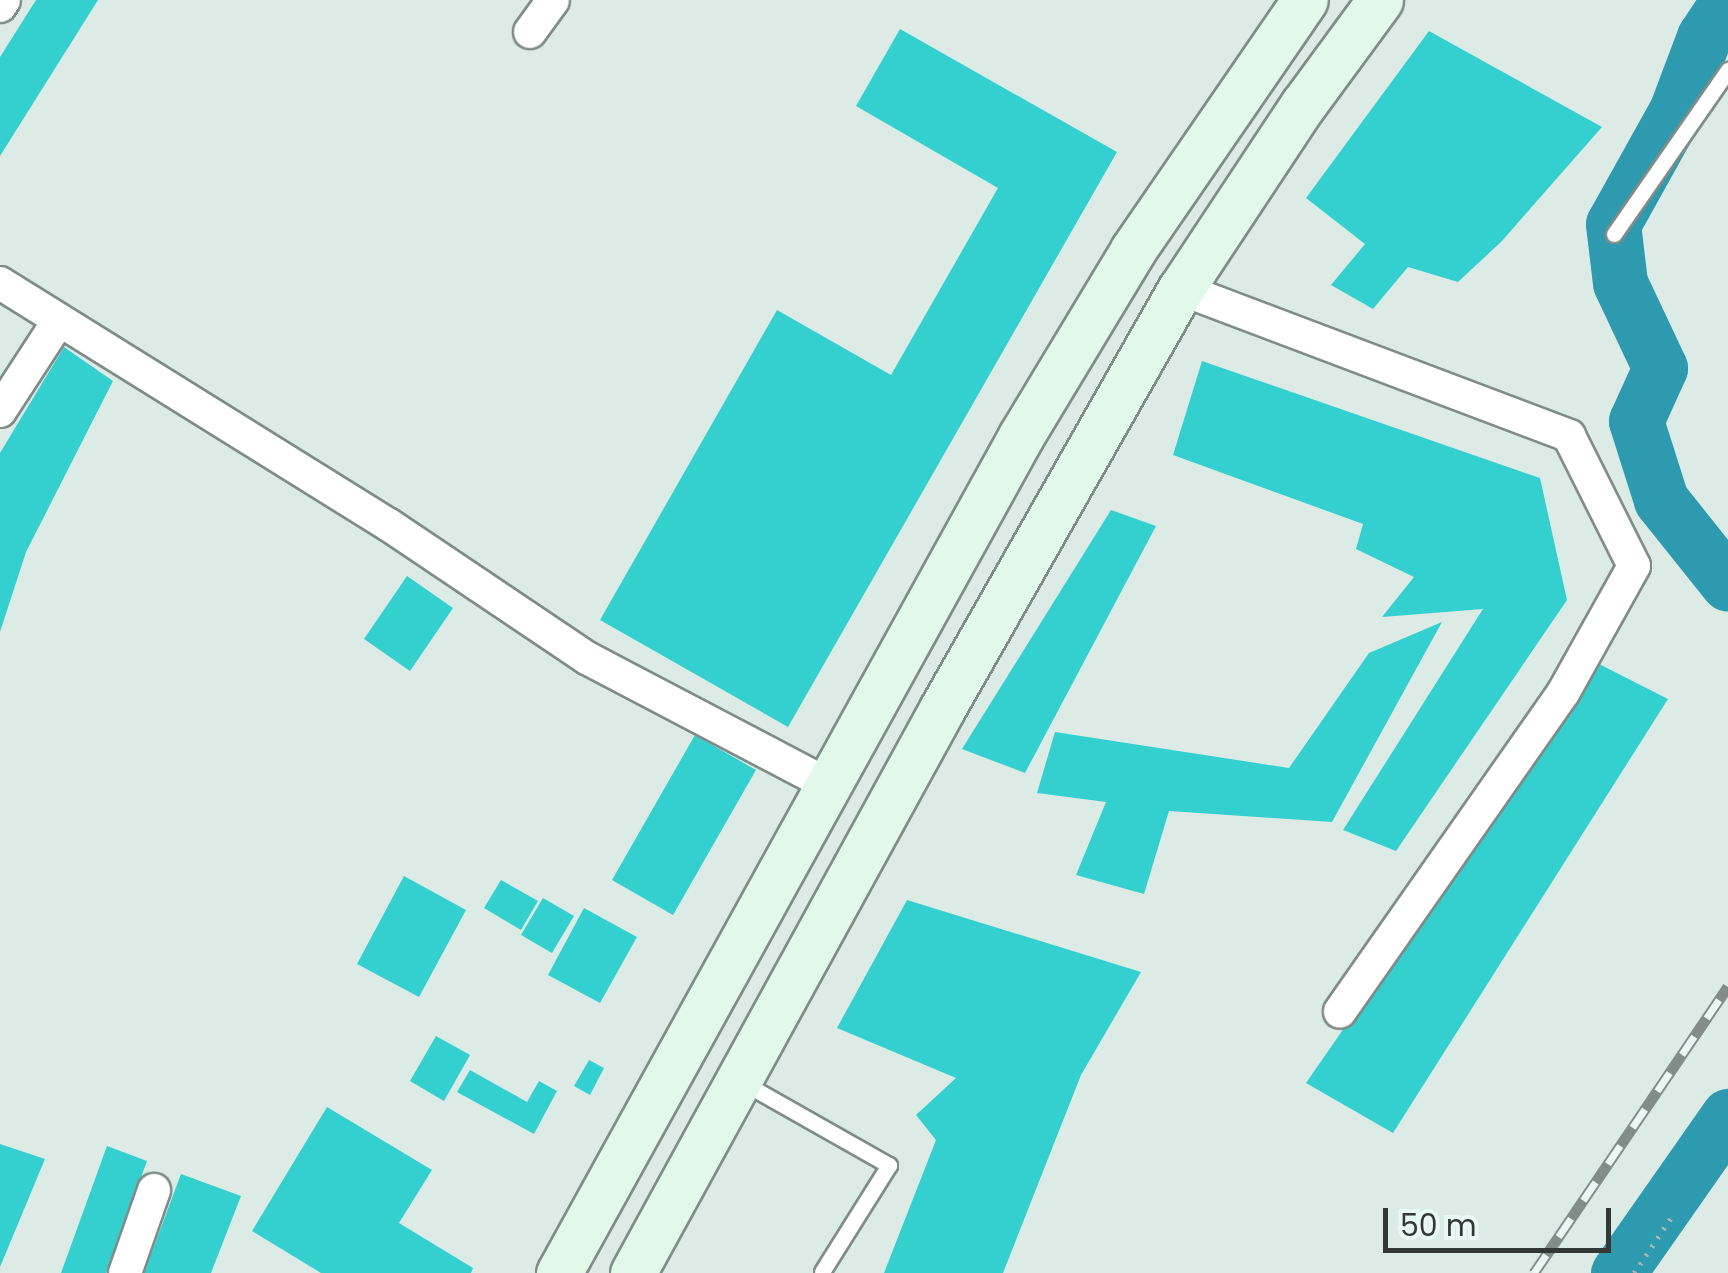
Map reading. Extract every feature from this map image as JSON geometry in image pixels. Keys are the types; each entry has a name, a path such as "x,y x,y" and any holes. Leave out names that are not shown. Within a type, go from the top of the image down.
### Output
{"main road":[{"path":"559,1273 1020,436 1133,250 1305,0"},
{"path":"632,1273 1181,289 1303,105 1380,0"}],"street":[{"path":"530,32 554,0"},
{"path":"0,283 388,524 586,658 829,785"},
{"path":"1181,289 1569,436 1634,566 1563,693 1340,1012"},
{"path":"0,411 59,320"},
{"path":"125,1273 154,1190"}],"lane":[{"path":"1614,234 1728,70"},
{"path":"738,1080 889,1164 822,1272"}],"path":[{"path":"1634,1273 1675,1212"}],"building":[{"path":"36,0 98,0 0,156 0,57"},
{"path":"900,29 1117,152 788,727 600,620 777,310 891,375 998,188 856,106"},
{"path":"1429,31 1602,127 1501,242 1458,282 1408,267 1373,309 1331,285 1365,244 1306,198"},
{"path":"64,347 113,381 26,552 0,632 0,453"},
{"path":"1202,361 1540,478 1567,600 1396,851 1343,830 1483,609 1382,617 1414,577 1356,549 1363,524 1173,455"},
{"path":"1111,510 1156,526 1025,773 962,749"},
{"path":"407,576 453,608 410,671 364,639"},
{"path":"1442,622 1332,822 1169,811 1144,894 1076,875 1106,802 1037,793 1055,732 1289,768 1369,653"},
{"path":"1597,663 1668,699 1393,1133 1306,1083"},
{"path":"695,735 756,770 673,915 612,880"},
{"path":"404,876 466,910 419,997 357,964"},
{"path":"501,880 538,901 521,930 484,908"},
{"path":"543,898 574,916 552,953 521,935"},
{"path":"907,900 1141,972 1081,1075 1003,1273 884,1273 936,1140 916,1115 956,1078 837,1028"},
{"path":"584,908 637,937 600,1003 548,975"},
{"path":"436,1036 470,1055 444,1101 410,1081"},
{"path":"589,1060 604,1068 590,1095 574,1086"},
{"path":"470,1070 527,1102 539,1081 557,1091 534,1134 457,1092"},
{"path":"327,1107 432,1170 399,1223 473,1268 471,1273 321,1273 252,1231"},
{"path":"0,1144 45,1159 0,1267"},
{"path":"107,1146 147,1161 106,1273 61,1273"},
{"path":"181,1174 241,1196 211,1273 144,1273"}],"waterway":[{"path":"1728,1 1704,37 1676,111 1613,224 1620,283 1660,368 1636,421 1661,500 1728,584"},
{"path":"1618,1273 1728,1116"}],"railway":[{"path":"1534,1273 1728,986"}]}
